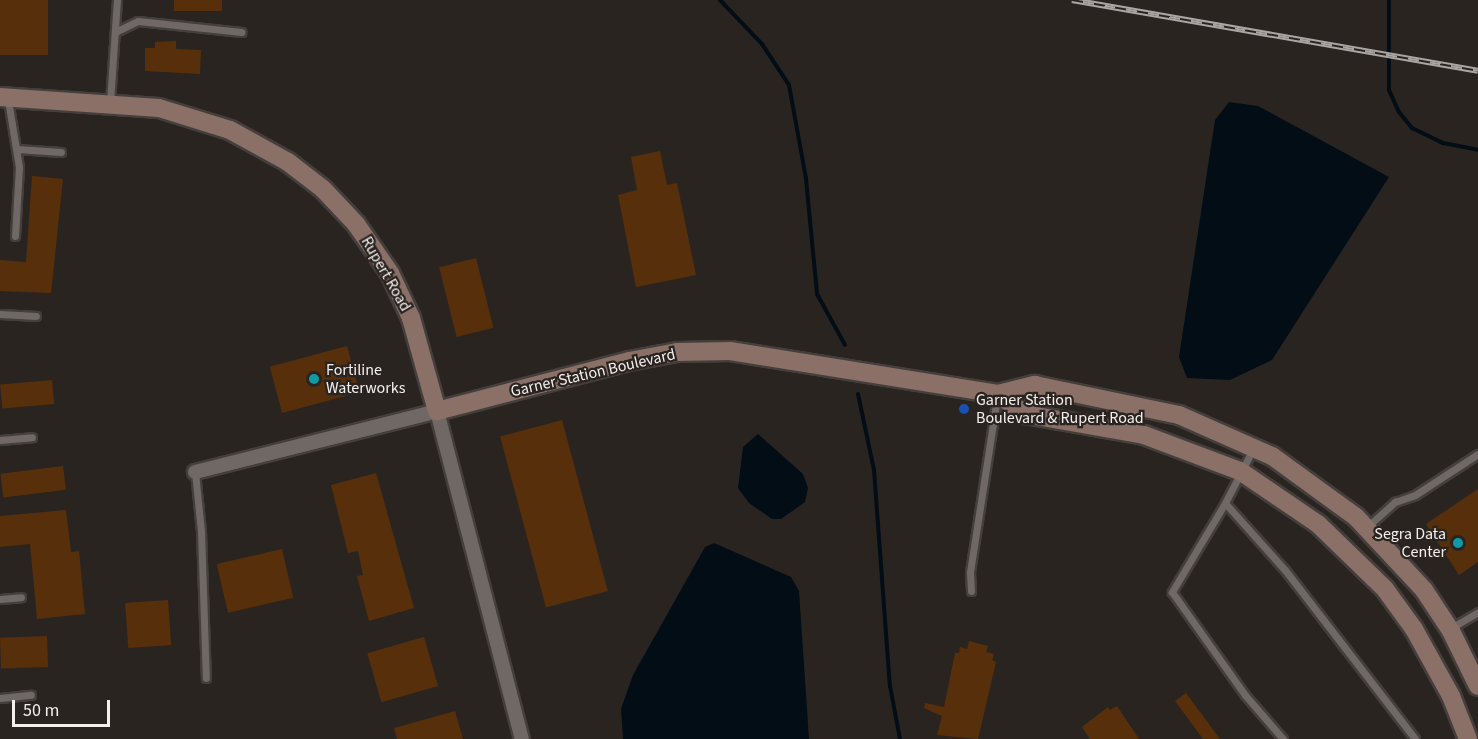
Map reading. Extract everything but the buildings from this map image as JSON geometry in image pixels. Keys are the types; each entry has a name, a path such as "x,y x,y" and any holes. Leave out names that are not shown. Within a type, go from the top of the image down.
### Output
{"street":[{"name":"Rupert Road","path":"4,97 110,102 159,108 230,130 274,153 323,189 356,224 398,287 411,318 522,739"},
{"name":"Garner Station Boulevard","path":"195,472 677,352 730,351 798,359 998,394 1035,385 1140,404 1179,414 1254,446 1317,485 1366,527 1424,590 1449,629 1478,686"},
{"name":"Garner Station Boulevard","path":"998,394 1025,414 1144,435 1240,471 1318,524 1385,589 1438,670 1468,739"}],"lane":[{"path":"110,102 117,0"},
{"path":"115,32 138,21 241,32"},
{"path":"4,97 17,149 15,236"},
{"path":"17,149 61,152"},
{"path":"0,314 36,316"},
{"path":"971,591 970,572 998,394"},
{"path":"0,440 32,437"},
{"path":"1254,446 1225,503 1172,592 1245,695 1283,739"},
{"path":"1366,527 1395,502 1415,495 1478,454"},
{"path":"195,472 201,531 206,678"},
{"path":"1225,503 1285,570 1415,739"},
{"path":"0,599 21,597"},
{"path":"1449,629 1478,612"},
{"path":"0,698 31,695"}],"shaded area":[{"path":"1229,102 1258,106 1389,177 1272,360 1230,380 1187,378 1179,357 1215,120"},
{"path":"758,434 803,474 808,488 805,502 781,519 772,519 749,503 738,488 743,447"},
{"path":"714,543 791,577 799,591 809,739 623,739 621,709 633,675 705,547"}],"waterway":[{"path":"720,0 762,44 789,85 806,179 817,294 845,345"},
{"path":"1389,0 1389,90 1399,112 1412,128 1443,143 1478,150"},
{"path":"858,394 874,470 890,686 900,739"}],"railway":[{"path":"1072,0 1478,71"}],"place":[{"name":"Fortiline Waterworks","path":"314,379"},
{"name":"Garner Station Boulevard & Rupert Road","path":"964,409"},
{"name":"Segra Data Center","path":"1458,543"}]}
